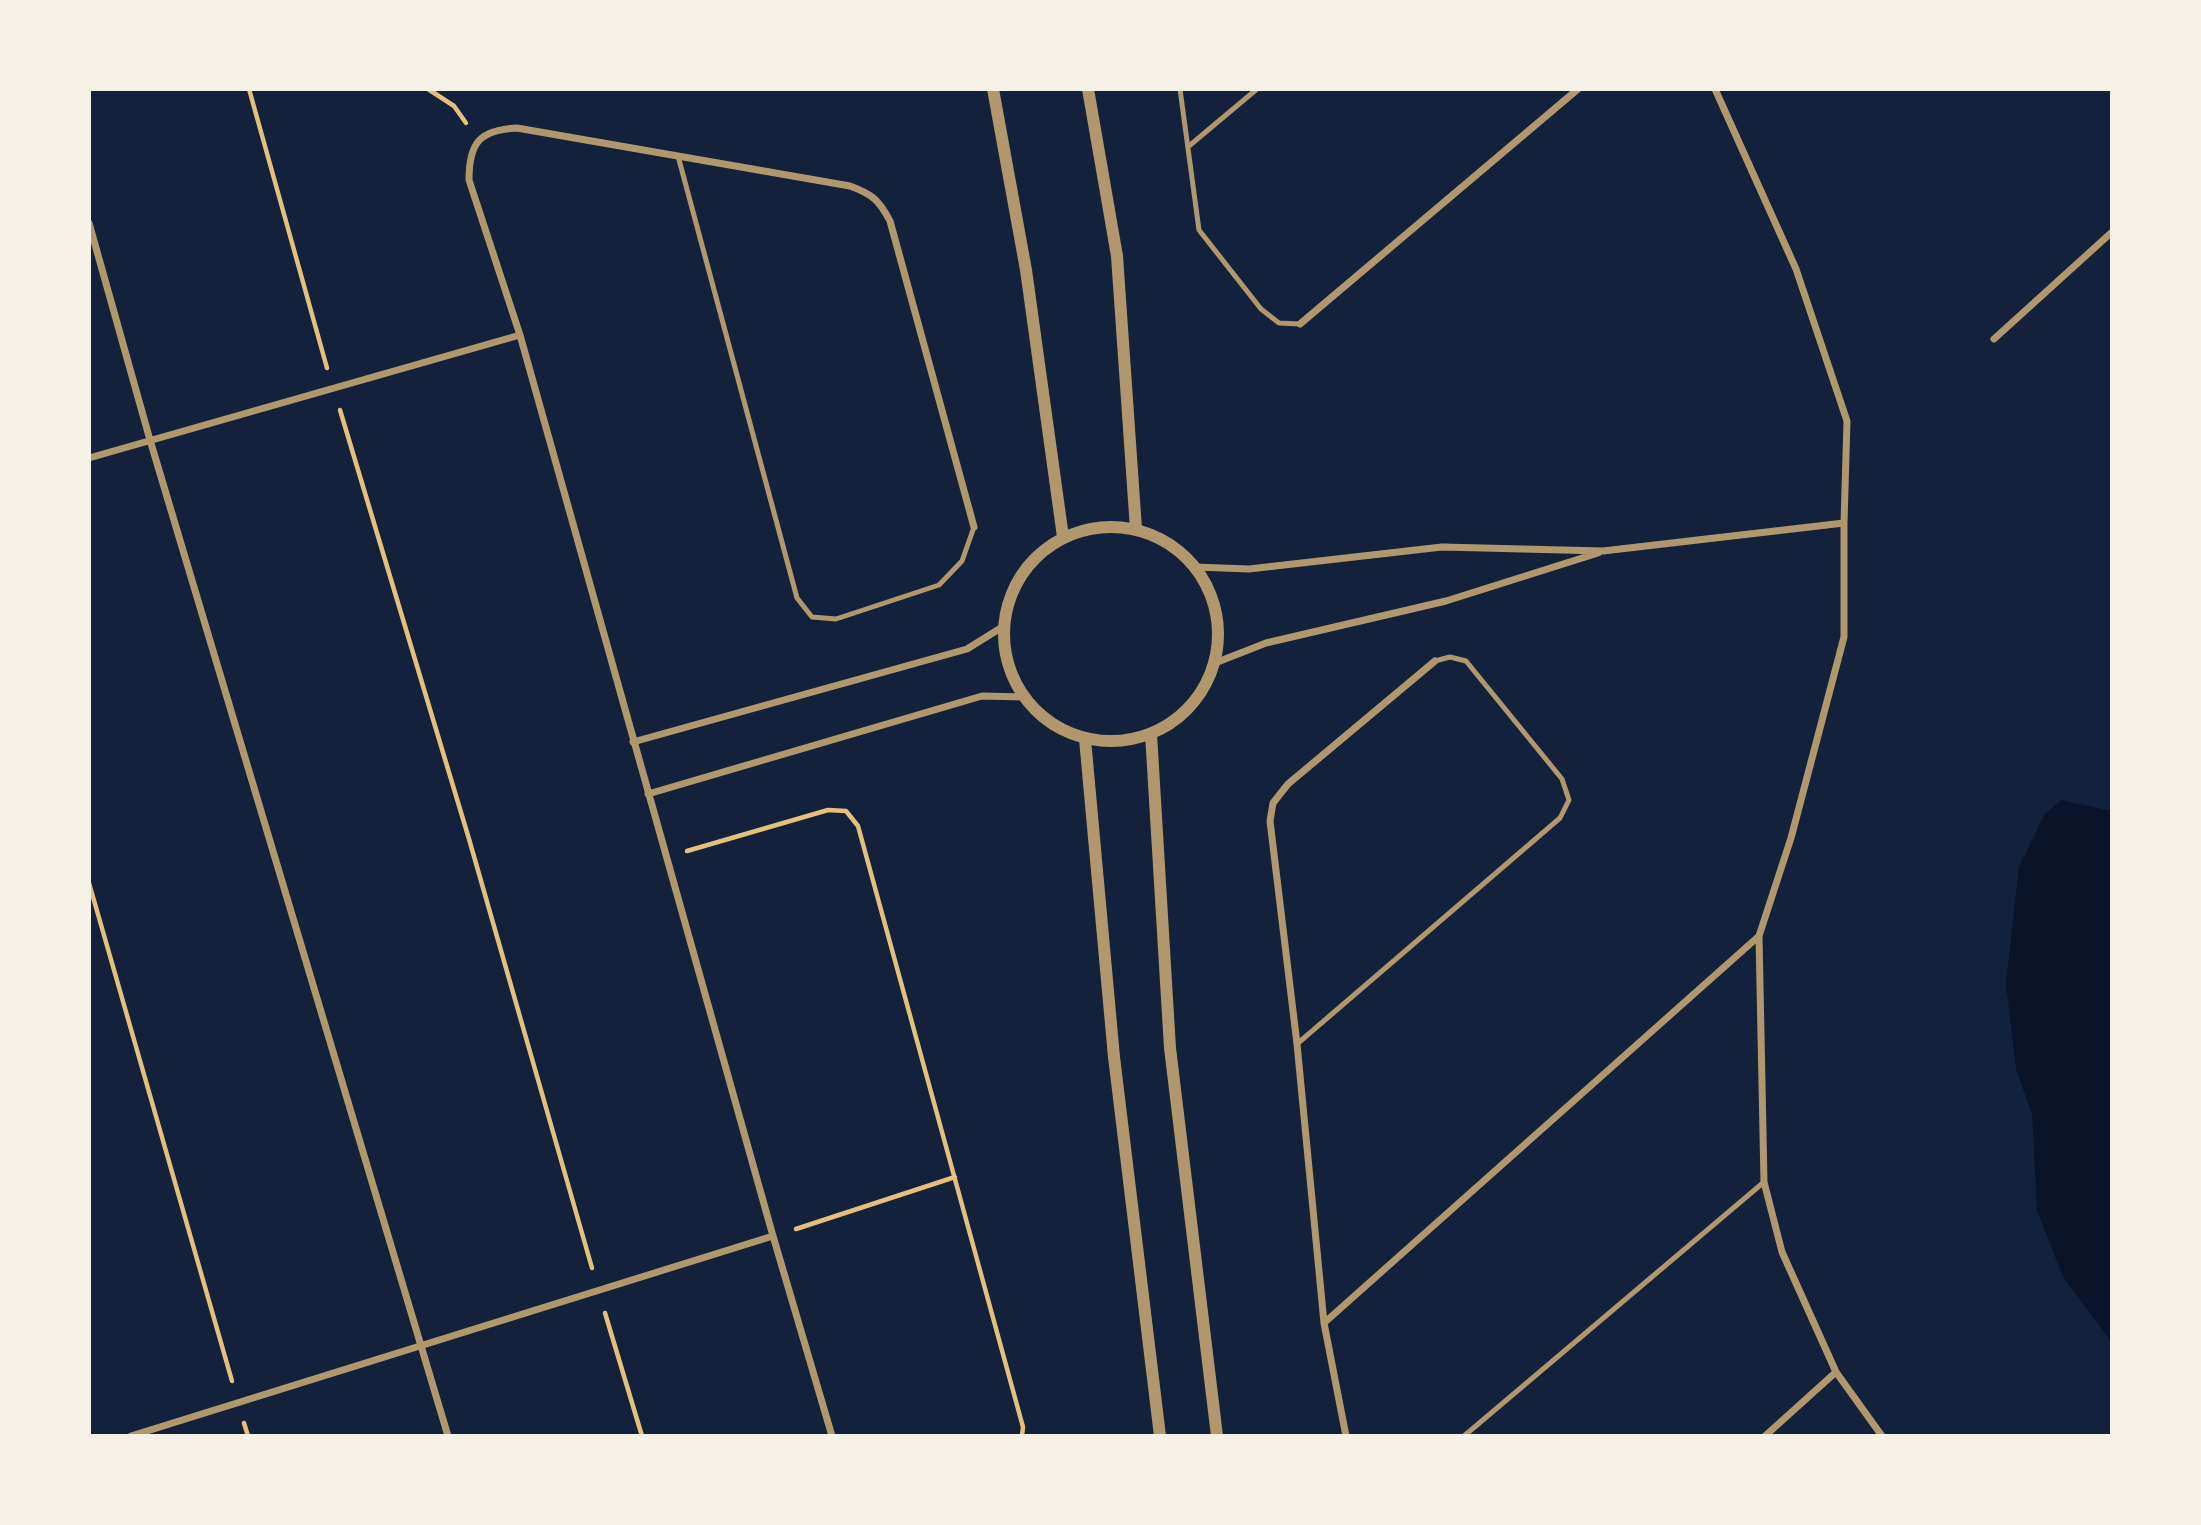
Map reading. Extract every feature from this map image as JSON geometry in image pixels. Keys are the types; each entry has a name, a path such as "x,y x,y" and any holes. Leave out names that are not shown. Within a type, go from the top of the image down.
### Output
{"street":[{"path":"993,89 1026,271 1063,537"},
{"path":"1088,89 1117,256 1136,529"},
{"path":"1300,324 1578,89"},
{"path":"1715,89 1796,268 1847,421 1844,637 1791,838 1759,936 1764,1182 1782,1252 1836,1372 1882,1436"},
{"path":"832,1436 773,1236 520,335 469,180 469,159 479,140 496,129 517,128 850,186 867,192 881,205 890,221 974,527"},
{"path":"89,223 150,440 448,1436"},
{"path":"1994,339 2112,232"},
{"path":"89,458 520,335"},
{"path":"1195,567 1250,569 1441,547 1603,551 1844,523"},
{"path":"1098,527 1136,529 1170,544 1195,567 1212,596 1219,629 1215,663 1202,693 1180,718 1152,734 1119,741 1085,739 1051,723 1024,697 1008,664 1004,626 1013,590 1033,559 1063,537 1098,527"},
{"path":"1215,663 1266,643 1446,601 1603,551"},
{"path":"634,742 967,649 1004,626"},
{"path":"1346,1436 1324,1324 1297,1044 1270,821 1273,803 1287,784 1434,661"},
{"path":"648,794 982,696 1024,697"},
{"path":"1152,734 1170,1048 1217,1436"},
{"path":"1085,739 1114,1057 1160,1436"},
{"path":"1324,1324 1759,936"},
{"path":"131,1436 773,1236"},
{"path":"1765,1436 1836,1372"}],"lane":[{"path":"1180,89 1199,230 1261,309 1279,323 1300,324"},
{"path":"1189,146 1256,89"},
{"path":"678,155 797,598 812,617 836,619 939,584 962,561 974,527"},
{"path":"1297,1044 1560,818 1569,800 1563,779 1466,661 1450,657 1434,661"},
{"path":"1464,1436 1764,1182"}],"path":[{"path":"249,89 333,388 469,839 642,1436"},
{"path":"428,89 454,106 479,140"},
{"path":"666,857 828,810 846,811 858,826 1023,1427 1022,1436"},
{"path":"89,883 248,1436"},
{"path":"773,1236 955,1177"}],"water":[{"path":"2061,800 2112,811 2112,1343 2063,1277 2037,1211 2032,1114 2016,1069 2006,984 2019,867 2044,815"}]}
